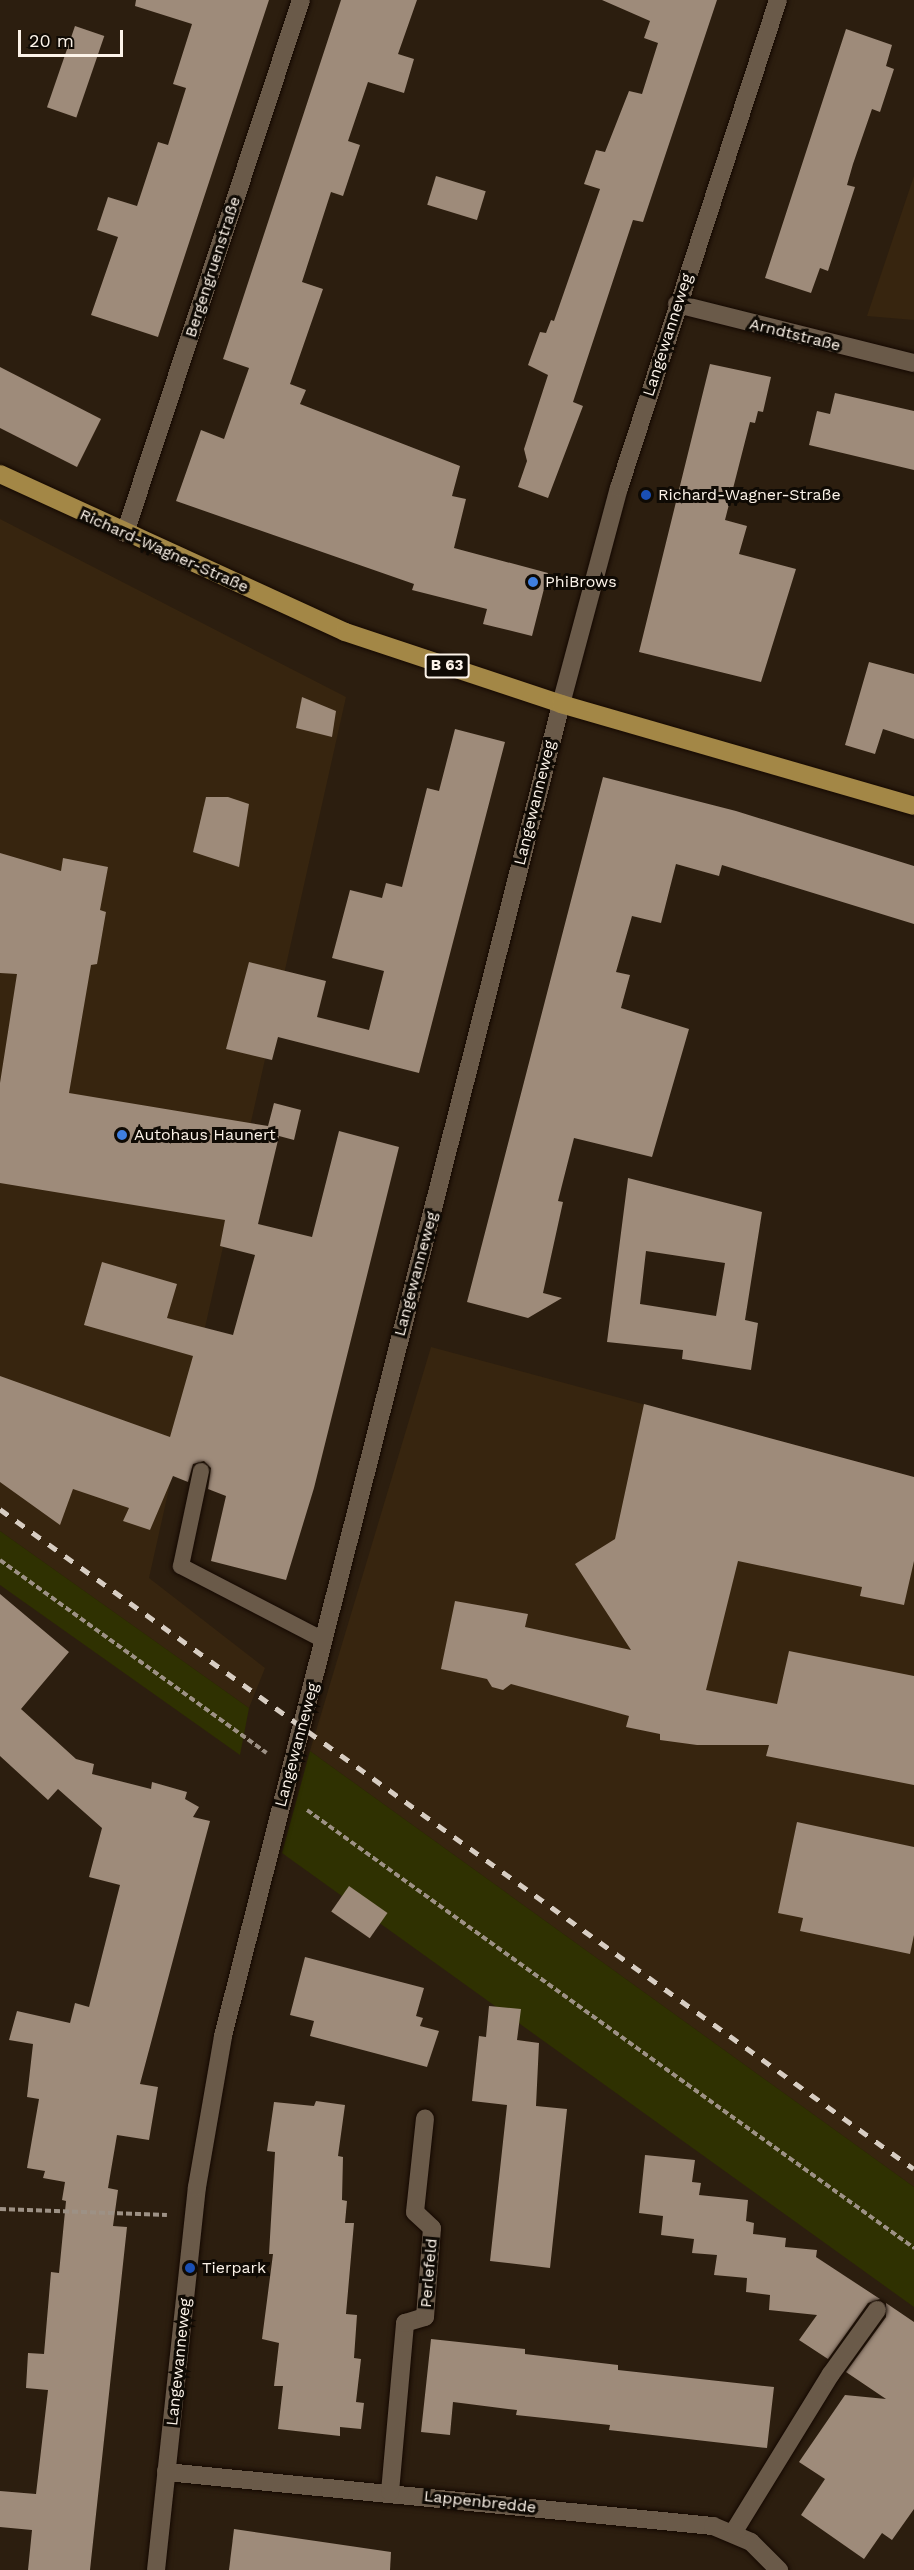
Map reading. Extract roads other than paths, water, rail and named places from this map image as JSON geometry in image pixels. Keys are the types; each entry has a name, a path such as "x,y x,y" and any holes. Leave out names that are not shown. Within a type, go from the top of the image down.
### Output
{"main road":[{"name":"Richard-Wagner-Straße","path":"0,474 345,632 561,704 914,806"}],"street":[{"name":"Bergengruenstraße","path":"125,533 301,0"},
{"name":"Langewanneweg","path":"156,2570 195,2216 224,2036 290,1767 561,704 619,488 677,304 778,0"},
{"name":"Arndtstraße","path":"677,304 914,363"},
{"name":"Perlefeld","path":"390,2492 405,2323 425,2317 432,2228 415,2212 425,2119"},
{"path":"732,2533 831,2373 877,2310"},
{"name":"Lappenbredde","path":"166,2472 390,2492 713,2526 732,2533 771,2559 779,2570"}],"lane":[{"path":"201,1471 181,1566 324,1640"}],"railway":[{"path":"0,1509 914,2169"}],"place":[{"name":"Richard-Wagner-Straße","path":"646,495"},
{"name":"PhiBrows","path":"533,582"},
{"name":"Autohaus Haunert","path":"122,1135"},
{"name":"Tierpark","path":"190,2268"}]}
